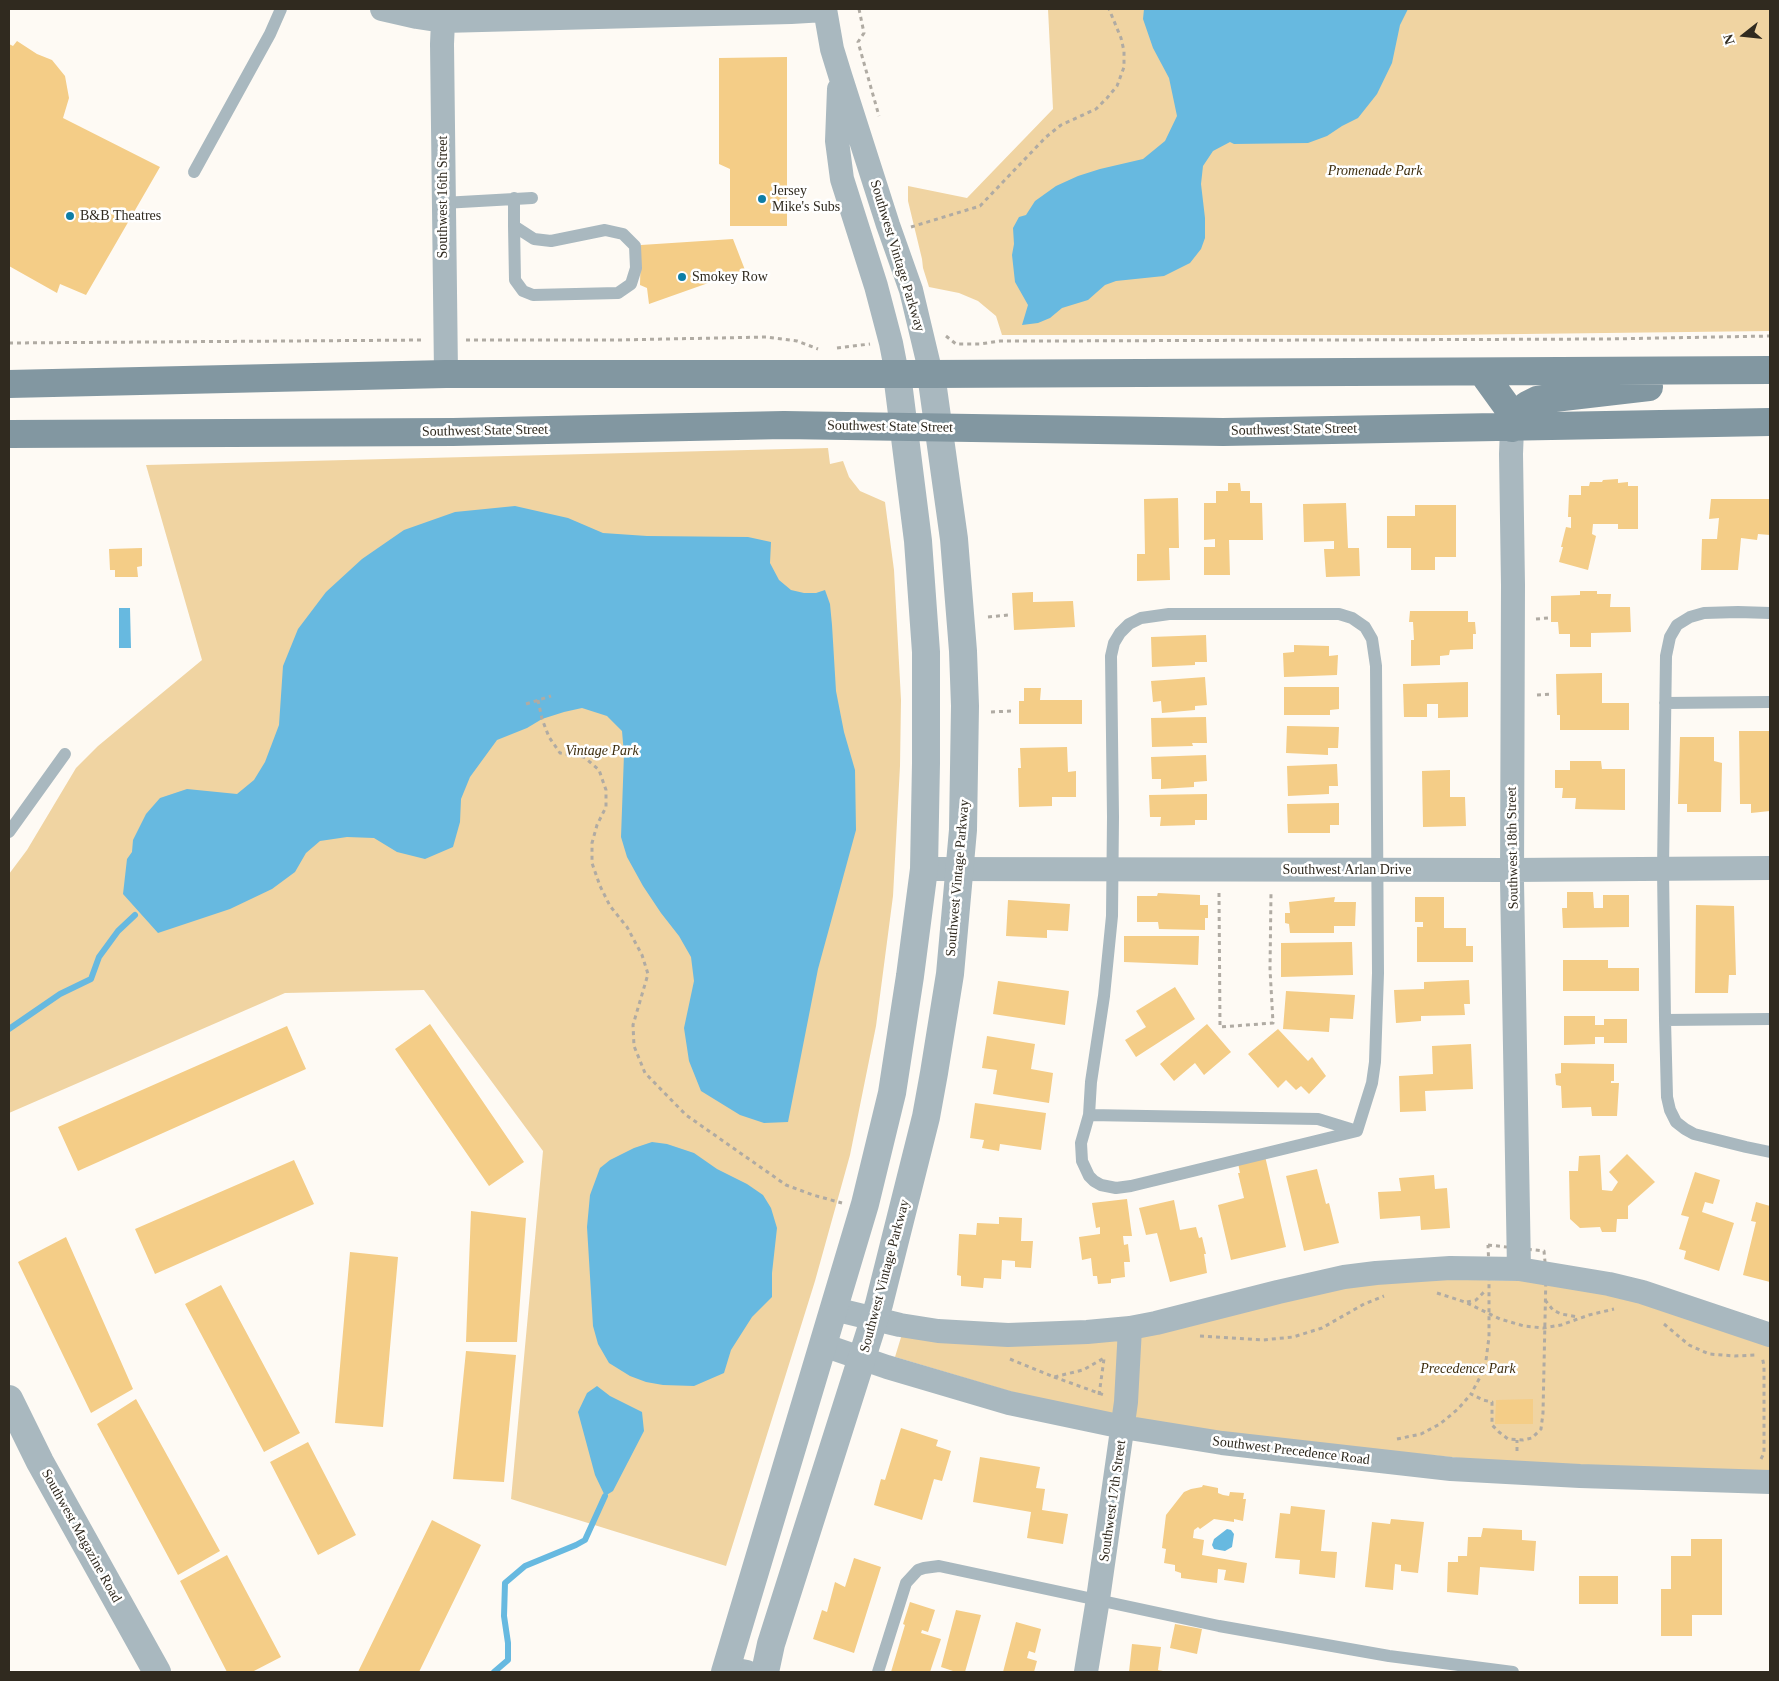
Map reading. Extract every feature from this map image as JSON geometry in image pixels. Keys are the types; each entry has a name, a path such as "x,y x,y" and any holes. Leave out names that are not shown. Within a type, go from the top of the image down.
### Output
{"main road":[{"path":"9,384 446,374 1767,370"},
{"path":"1512,428 1527,405 1542,399 1688,384 1767,370"},
{"path":"1482,372 1508,408 1512,428"},
{"name":"Southwest State Street","path":"9,434 453,432 784,425 1223,432 1770,422"}],"street":[{"path":"382,9 443,21 782,12 825,9"},
{"name":"Southwest Vintage Parkway","path":"765,1672 771,1644 874,1319 916,1160 934,1073 950,974 961,869 965,763 964,651 954,539 931,374 911,290 840,75 832,48 825,9"},
{"name":"Southwest 16th Street","path":"443,21 443,202 446,374"},
{"name":"Southwest Vintage Parkway","path":"733,1671 823,1345 865,1204 892,1093 924,869 926,652 918,541 897,374 891,343 876,286 842,179 836,141 840,75"},
{"name":"Southwest 18th Street","path":"1512,428 1510,454 1512,870 1518,1258"},
{"name":"Southwest Arlan Drive","path":"924,869 1512,870 1770,868"},
{"path":"834,1309 900,1325 938,1331 1129,1339 1344,1277 1450,1268 1490,1277 1518,1258 1546,1273 1642,1292 1767,1341"},
{"name":"Southwest 17th Street","path":"1086,1672 1123,1427 1129,1339"},
{"name":"Southwest Precedence Road","path":"823,1345 1009,1403 1123,1427 1222,1443 1451,1469 1580,1476 1764,1482"},
{"name":"Southwest Magazine Road","path":"9,1398 44,1470 157,1672"}],"lane":[{"path":"194,172 270,34 281,9"},
{"path":"514,198 514,226 515,280 523,291 532,295 618,293 631,284 636,268 635,246 623,234 605,230 551,241 534,239 514,226"},
{"path":"443,202 532,198"},
{"path":"1770,614 1738,612 1704,613 1690,617 1677,625 1670,637 1666,656 1663,869 1667,1097 1670,1110 1676,1122 1685,1130 1694,1134 1770,1152"},
{"path":"1340,614 1352,618 1365,627 1372,639 1375,648 1376,666 1378,972 1375,1062 1370,1093 1357,1131 1131,1186 1116,1188 1100,1185 1094,1181 1089,1176 1082,1161 1081,1143 1089,1115 1090,1082 1112,916 1111,656 1114,643 1120,633 1129,624 1141,618 1154,615 1340,614"},
{"path":"1665,704 1770,702"},
{"path":"9,832 65,754"},
{"path":"1665,1020 1770,1019"},
{"path":"1089,1115 1318,1118 1357,1131"},
{"path":"878,1672 906,1583 913,1574 924,1568 939,1566 1219,1626 1389,1656 1513,1672"}],"path":[{"path":"911,227 980,206 1046,137 1061,125 1096,109 1107,98 1117,86 1124,67 1124,51 1121,38 1109,9"},
{"path":"923,340 948,338 956,344 980,344 1000,341 1608,339 1770,336"},
{"path":"9,343 417,339 618,340 766,337 797,341 824,350"},
{"path":"834,349 863,344 891,343"},
{"path":"988,616 1008,615"},
{"path":"1536,618 1548,618"},
{"path":"1537,695 1553,694"},
{"path":"526,704 551,696"},
{"path":"538,700 542,719 549,737 560,753 584,758 599,770 606,790 606,807 597,825 592,844 592,863 600,886 610,906 627,927 642,955 648,974 634,1024 634,1046 645,1072 686,1115 786,1185 843,1203"},
{"path":"991,712 1012,711"},
{"path":"1219,893 1220,1027 1273,1023 1270,969 1271,893"},
{"path":"840,1211 845,1195"},
{"path":"1396,1439 1420,1434 1440,1424 1472,1394 1485,1368 1490,1277 1488,1245 1518,1258 1544,1251 1546,1273 1543,1328 1543,1414 1541,1429 1532,1438 1523,1440 1508,1439 1492,1425 1492,1402 1472,1394"},
{"path":"1465,1302 1476,1300 1483,1294 1490,1277"},
{"path":"1434,1292 1465,1302 1488,1313 1524,1326 1543,1328 1561,1325 1581,1317 1618,1309"},
{"path":"1196,1336 1263,1340 1293,1337 1322,1328 1372,1301 1392,1294"},
{"path":"1544,1300 1561,1314 1581,1317"},
{"path":"1659,1321 1690,1345 1709,1354 1735,1356 1767,1341"},
{"path":"1006,1357 1054,1377 1083,1370 1104,1359 1129,1339"},
{"path":"1767,1341 1767,1358"},
{"path":"1764,1482 1757,1470 1764,1453 1764,1366 1767,1341"},
{"path":"1096,1421 1104,1359"}],"green space":[{"name":"Promenade Park","path":"1048,9 1770,9 1770,331 1441,335 1002,335 996,316 978,301 959,293 929,287 908,201 908,186 967,198 1053,109"},
{"name":"Vintage Park","path":"828,448 830,464 843,461 849,477 860,491 885,502 894,570 901,700 900,766 893,896 876,1026 850,1155 815,1281 726,1566 511,1499 543,1151 424,990 285,993 9,1113 9,874 27,850 76,768 98,746 202,660 146,465"},
{"name":"Precedence Park","path":"1423,1279 1534,1281 1633,1299 1770,1345 1770,1473 1510,1463 1228,1435 1039,1400 895,1357 902,1334 959,1341 1323,1290"}],"water":[{"path":"1144,9 1408,9 1400,25 1392,63 1377,94 1358,118 1327,136 1308,143 1234,144 1230,142 1213,151 1203,166 1201,184 1205,238 1201,249 1190,263 1164,276 1116,281 1105,285 1088,300 1062,308 1050,318 1038,323 1022,325 1028,305 1015,282 1012,255 1014,244 1013,228 1019,217 1026,215 1035,201 1056,186 1100,169 1143,159 1165,141 1177,116 1169,78 1153,48 1143,19"},
{"path":"515,506 568,518 603,533 647,536 748,537 771,542 770,563 779,580 791,590 804,593 816,593 825,590 830,604 836,691 844,732 855,770 856,830 818,969 788,1122 764,1123 740,1115 701,1091 689,1061 684,1028 694,981 691,957 679,936 643,886 627,857 621,837 624,754 622,731 607,716 582,708 542,719 527,728 497,740 470,777 461,799 460,822 453,847 425,859 397,852 374,838 347,837 320,841 306,853 295,872 272,889 230,909 158,933 123,894 127,859 132,852 133,840 146,814 160,798 187,789 237,794 254,780 265,762 279,725 283,666 298,629 326,592 362,559 404,530 455,512"},
{"path":"119,608 130,608 131,648 119,648"},
{"path":"652,1142 667,1144 694,1153 717,1169 747,1184 763,1195 771,1208 777,1228 772,1273 772,1297 752,1317 731,1350 724,1373 694,1386 663,1385 646,1382 630,1376 609,1363 598,1344 593,1326 587,1227 590,1195 600,1168 610,1160 634,1148"},
{"path":"597,1386 610,1396 642,1412 644,1431 613,1491 605,1496 595,1475 578,1412 587,1393"},
{"path":"1227,1529 1231,1530 1234,1534 1232,1547 1225,1551 1214,1549 1212,1545 1214,1539"}],"building":[{"name":"B&B Theatres","path":"17,41 37,54 52,60 65,76 69,98 63,118 160,167 86,295 60,284 57,293 9,266 9,44 13,46"},
{"path":"787,57 787,226 730,226 730,169 719,164 719,58"},
{"name":"Smokey Row","path":"733,239 745,270 649,304 647,288 640,285 641,245"},
{"path":"1618,479 1618,483 1628,482 1628,486 1638,486 1638,529 1618,529 1618,524 1593,524 1592,534 1596,536 1588,570 1559,562 1566,527 1571,528 1571,517 1568,517 1569,495 1581,495 1581,486 1589,486 1590,482"},
{"path":"1228,483 1240,483 1241,491 1250,491 1250,503 1262,503 1263,540 1229,540 1230,575 1204,575 1204,547 1215,547 1215,539 1204,540 1204,503 1216,503 1216,491 1228,491"},
{"path":"1178,498 1179,548 1169,548 1170,580 1137,581 1137,554 1145,554 1144,499"},
{"path":"1711,499 1770,499 1770,535 1758,534 1757,540 1741,538 1738,570 1701,570 1702,539 1717,539 1719,518 1709,519"},
{"path":"1346,503 1348,548 1359,548 1360,576 1326,577 1324,549 1334,549 1334,541 1304,542 1303,504"},
{"path":"1415,505 1456,505 1456,557 1435,557 1435,570 1411,570 1411,548 1387,548 1387,516 1415,516"},
{"path":"142,548 142,566 137,567 138,577 115,577 115,570 110,570 109,549"},
{"path":"1580,591 1597,591 1597,594 1611,594 1610,607 1630,607 1631,632 1591,633 1591,647 1570,647 1570,634 1559,634 1558,622 1551,622 1551,596 1580,595"},
{"path":"1033,592 1033,602 1073,601 1075,627 1014,630 1012,593"},
{"path":"1410,611 1468,611 1468,622 1475,622 1476,634 1473,634 1473,649 1450,650 1449,655 1440,656 1440,665 1411,666 1411,640 1414,640 1413,622 1409,622"},
{"path":"1206,635 1207,662 1195,662 1195,665 1152,667 1151,637"},
{"path":"1294,645 1329,646 1329,656 1338,655 1337,675 1284,677 1283,653 1294,652"},
{"path":"1602,673 1602,703 1629,703 1629,730 1560,730 1560,715 1557,715 1556,674"},
{"path":"1205,677 1207,705 1195,706 1195,710 1162,713 1161,701 1153,702 1151,681"},
{"path":"1468,682 1468,717 1438,718 1438,704 1427,704 1427,717 1404,717 1403,684"},
{"path":"1284,687 1339,687 1339,709 1330,710 1330,715 1284,715"},
{"path":"1024,688 1041,688 1040,700 1082,700 1082,724 1019,724 1019,701 1024,701"},
{"path":"1206,717 1207,743 1192,743 1193,746 1152,747 1151,718"},
{"path":"1287,726 1339,727 1338,748 1328,748 1328,755 1286,753"},
{"path":"1739,731 1770,731 1770,811 1751,813 1751,804 1740,804"},
{"path":"1680,737 1714,737 1714,761 1722,763 1721,812 1687,812 1687,804 1678,804"},
{"path":"1067,747 1068,772 1076,771 1076,797 1052,797 1052,806 1019,807 1018,768 1021,768 1020,748"},
{"path":"1206,755 1207,781 1194,782 1194,787 1161,789 1161,779 1152,779 1151,757"},
{"path":"1570,761 1601,761 1602,769 1625,769 1625,810 1575,809 1576,798 1562,798 1563,788 1555,788 1555,770 1570,770"},
{"path":"1337,764 1338,786 1329,786 1329,794 1288,796 1287,766"},
{"path":"1450,770 1450,797 1465,797 1466,826 1423,827 1422,771"},
{"path":"1207,794 1207,820 1195,820 1195,825 1160,826 1161,817 1150,817 1149,795"},
{"path":"1339,803 1339,825 1330,825 1330,833 1288,833 1287,804"},
{"path":"1567,892 1593,892 1594,908 1603,908 1603,895 1629,895 1629,927 1563,928 1562,908 1567,908"},
{"path":"1158,893 1200,895 1200,905 1208,905 1208,918 1205,918 1205,930 1159,929 1158,922 1137,922 1137,896 1157,896"},
{"path":"1335,897 1334,902 1356,902 1355,926 1334,926 1334,933 1290,933 1289,924 1285,923 1285,913 1290,913 1289,902"},
{"path":"1415,897 1444,897 1444,928 1466,928 1466,946 1473,946 1473,962 1417,962 1417,927 1423,927 1423,922 1415,922"},
{"path":"1008,900 1070,904 1068,931 1047,930 1047,938 1006,936"},
{"path":"1696,905 1734,906 1736,975 1729,975 1728,993 1695,993"},
{"path":"1124,936 1199,936 1198,965 1124,962"},
{"path":"1352,942 1353,975 1281,977 1281,943"},
{"path":"1563,960 1608,960 1608,968 1639,968 1639,991 1563,991"},
{"path":"1469,980 1470,1004 1464,1004 1465,1015 1421,1016 1421,1021 1396,1023 1394,990 1424,989 1424,982"},
{"path":"998,981 1069,991 1065,1025 993,1014"},
{"path":"1175,987 1195,1019 1136,1057 1125,1040 1146,1027 1136,1011"},
{"path":"1286,991 1355,995 1353,1019 1330,1018 1329,1032 1283,1029"},
{"path":"1564,1016 1595,1016 1595,1025 1604,1025 1604,1019 1627,1019 1627,1043 1604,1043 1604,1037 1595,1037 1595,1044 1564,1045"},
{"path":"430,1024 524,1162 489,1186 395,1049"},
{"path":"1207,1024 1231,1052 1204,1075 1195,1063 1174,1081 1160,1064"},
{"path":"287,1026 306,1069 78,1171 58,1127"},
{"path":"1278,1029 1308,1061 1312,1057 1326,1076 1309,1094 1301,1086 1296,1090 1286,1080 1278,1088 1248,1054"},
{"path":"987,1036 1035,1044 1031,1069 1053,1073 1049,1103 993,1094 997,1070 982,1068"},
{"path":"1471,1044 1473,1089 1425,1091 1426,1111 1400,1112 1399,1076 1433,1074 1432,1046"},
{"path":"1561,1063 1614,1064 1614,1081 1611,1081 1611,1083 1619,1083 1617,1116 1592,1116 1591,1107 1562,1108 1561,1086 1556,1085 1555,1074 1561,1073"},
{"path":"975,1103 1046,1113 1041,1150 1000,1144 999,1151 982,1148 984,1140 970,1138"},
{"path":"1627,1154 1655,1182 1628,1206 1628,1219 1617,1219 1616,1232 1602,1232 1600,1227 1580,1228 1570,1219 1569,1171 1578,1171 1579,1156 1600,1155 1602,1190 1612,1191 1618,1182 1609,1172"},
{"path":"1265,1156 1286,1247 1231,1260 1218,1205 1244,1198 1238,1173 1240,1173 1238,1163"},
{"path":"294,1160 314,1204 155,1274 135,1229"},
{"path":"1317,1169 1326,1204 1329,1203 1339,1243 1304,1251 1286,1176"},
{"path":"1695,1172 1720,1180 1713,1204 1705,1202 1702,1212 1734,1223 1719,1271 1684,1259 1686,1251 1679,1249 1689,1217 1681,1215"},
{"path":"1434,1175 1435,1189 1447,1188 1450,1228 1421,1230 1420,1216 1380,1219 1378,1192 1401,1191 1399,1178"},
{"path":"1127,1199 1132,1236 1123,1236 1124,1245 1128,1244 1130,1262 1124,1262 1125,1277 1111,1279 1111,1283 1098,1284 1097,1276 1093,1276 1091,1258 1082,1260 1079,1237 1100,1234 1100,1227 1096,1228 1092,1203"},
{"path":"1174,1200 1180,1230 1196,1227 1199,1238 1202,1237 1206,1254 1204,1254 1207,1273 1170,1282 1157,1233 1146,1235 1139,1208"},
{"path":"1756,1202 1770,1206 1770,1282 1743,1275 1756,1222 1751,1221"},
{"path":"471,1211 526,1218 517,1342 466,1342"},
{"path":"999,1217 1022,1218 1021,1241 1033,1241 1031,1268 1015,1267 1015,1261 1002,1260 1001,1279 984,1278 983,1288 961,1286 961,1276 957,1275 959,1234 976,1235 977,1223 999,1224"},
{"path":"66,1237 133,1389 91,1413 18,1262"},
{"path":"350,1252 398,1257 383,1427 335,1423"},
{"path":"221,1285 300,1433 264,1452 185,1304"},
{"path":"466,1351 516,1355 504,1482 453,1479"},
{"path":"136,1399 220,1551 178,1575 97,1424"},
{"path":"1533,1399 1533,1424 1495,1424 1496,1400"},
{"path":"901,1428 938,1440 936,1446 951,1451 942,1481 934,1479 922,1520 874,1505 881,1479 885,1480"},
{"path":"308,1442 356,1535 318,1555 270,1462"},
{"path":"980,1457 1040,1467 1036,1488 1045,1489 1042,1510 1068,1514 1063,1544 1027,1538 1031,1512 973,1502"},
{"path":"1203,1485 1218,1488 1218,1493 1223,1495 1229,1496 1230,1492 1244,1493 1243,1499 1246,1499 1243,1521 1234,1519 1234,1522 1214,1519 1200,1529 1198,1527 1194,1530 1193,1538 1204,1540 1202,1555 1247,1563 1244,1583 1224,1580 1226,1570 1218,1569 1217,1583 1181,1578 1181,1573 1175,1571 1175,1565 1164,1563 1166,1549 1162,1548 1166,1515 1184,1492 1202,1487"},
{"path":"1291,1506 1325,1510 1321,1551 1337,1552 1335,1578 1299,1574 1300,1560 1275,1558 1280,1513 1290,1514"},
{"path":"1391,1519 1424,1522 1418,1573 1401,1571 1401,1565 1395,1564 1393,1590 1365,1587 1372,1522 1390,1524"},
{"path":"432,1520 481,1545 419,1672 358,1672"},
{"path":"1483,1528 1522,1530 1522,1540 1536,1541 1534,1571 1480,1567 1478,1595 1447,1592 1448,1562 1458,1562 1458,1556 1467,1556 1468,1537 1481,1537"},
{"path":"1691,1539 1722,1539 1722,1615 1692,1615 1692,1636 1661,1636 1661,1589 1671,1589 1671,1556 1691,1556"},
{"path":"227,1555 281,1657 252,1672 227,1672 180,1581"},
{"path":"854,1558 881,1567 854,1653 813,1639 822,1610 827,1612 835,1582 845,1587"},
{"path":"1579,1576 1618,1576 1618,1604 1579,1604"},
{"path":"910,1602 935,1610 928,1632 922,1630 921,1633 941,1639 930,1672 891,1672"},
{"path":"956,1610 981,1615 965,1672 956,1672 941,1667"},
{"path":"1016,1622 1041,1629 1035,1653 1029,1651 1027,1658 1037,1661 1034,1672 1003,1672"},
{"path":"1175,1624 1202,1629 1197,1654 1170,1648"},
{"path":"1132,1644 1161,1647 1158,1670 1168,1672 1129,1672"}],"waterway":[{"path":"9,1029 60,994 91,979 99,957 118,931 135,915"},
{"path":"494,1672 508,1660 508,1643 504,1616 505,1583 525,1566 585,1540 605,1496"}],"place":[{"name":"Jersey Mike's Subs","path":"762,199"},
{"name":"B&B Theatres","path":"70,216"},
{"name":"Smokey Row","path":"682,277"}]}
